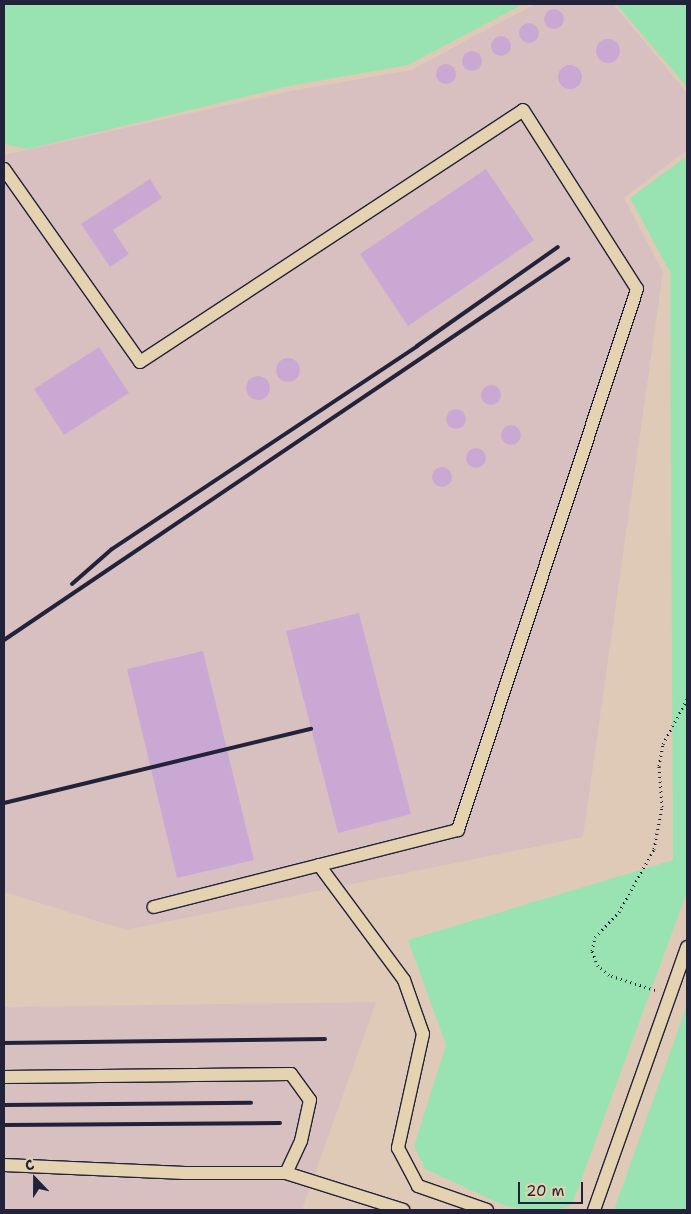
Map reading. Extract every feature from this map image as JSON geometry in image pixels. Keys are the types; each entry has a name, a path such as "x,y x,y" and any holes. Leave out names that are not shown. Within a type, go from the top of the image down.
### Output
{"lane":[{"path":"4,169 140,362 523,110 637,290 458,830 154,907"},
{"path":"319,865 404,980 423,1034 398,1148 418,1186 487,1210"},
{"path":"594,1210 687,947"},
{"path":"4,1077 292,1074 310,1100 301,1140 286,1173"},
{"path":"4,1165 185,1173 286,1173 403,1210"}],"path":[{"path":"665,1008 660,992 608,975 598,966 592,951 595,937 619,912 654,849 662,807 659,766 663,744 687,699"}],"shaded area":[{"path":"535,4 613,4 687,93 687,150 624,198 663,272 583,837 126,930 4,892 4,155 291,91 411,70"},
{"path":"376,1002 302,1210 4,1210 4,1007"}],"green space":[{"path":"4,4 523,4 408,65 289,86 28,149 4,144"},
{"path":"616,4 687,4 687,87"},
{"path":"687,156 687,892 572,1205 557,1210 526,1210 503,1205 425,1169 414,1146 446,1045 408,940 673,860 670,272 630,198"},
{"path":"687,1005 687,1210 614,1210"}],"building":[{"path":"554,9 561,12 564,19 561,26 554,29 547,26 544,19 547,12"},
{"path":"529,23 536,26 539,33 536,40 529,43 522,40 519,33 522,26"},
{"path":"501,36 508,39 511,46 508,53 501,56 494,53 491,46 494,39"},
{"path":"608,39 617,42 620,51 617,60 608,63 599,60 596,51 599,42"},
{"path":"472,51 479,54 482,61 479,68 472,71 465,68 462,61 465,54"},
{"path":"446,64 453,67 456,74 453,81 446,84 439,81 436,74 439,67"},
{"path":"570,65 579,68 582,77 579,86 570,89 561,86 558,77 561,68"},
{"path":"486,169 534,240 408,326 360,254"},
{"path":"150,179 162,198 113,230 129,254 110,267 81,224"},
{"path":"99,347 129,393 64,435 34,389"},
{"path":"283,358 293,358 300,365 300,375 293,382 283,382 276,375 276,365"},
{"path":"258,376 267,379 270,388 267,397 258,400 249,397 246,388 249,379"},
{"path":"491,385 498,388 501,395 498,402 491,405 484,402 481,395 484,388"},
{"path":"456,409 463,412 466,419 463,426 456,429 449,426 446,419 449,412"},
{"path":"511,425 518,428 521,435 518,442 511,445 504,442 501,435 504,428"},
{"path":"476,448 483,451 486,458 483,465 476,468 469,465 466,458 469,451"},
{"path":"442,467 449,470 452,477 449,484 442,487 435,484 432,477 435,470"},
{"path":"359,613 411,814 338,833 286,631"},
{"path":"203,651 254,860 177,878 127,669"}],"railway":[{"path":"72,584 112,549 417,346 558,247"},
{"path":"4,640 568,259"},
{"path":"4,803 311,729"},
{"path":"4,1043 325,1039"},
{"path":"4,1105 251,1103"},
{"path":"4,1125 280,1123"}]}
